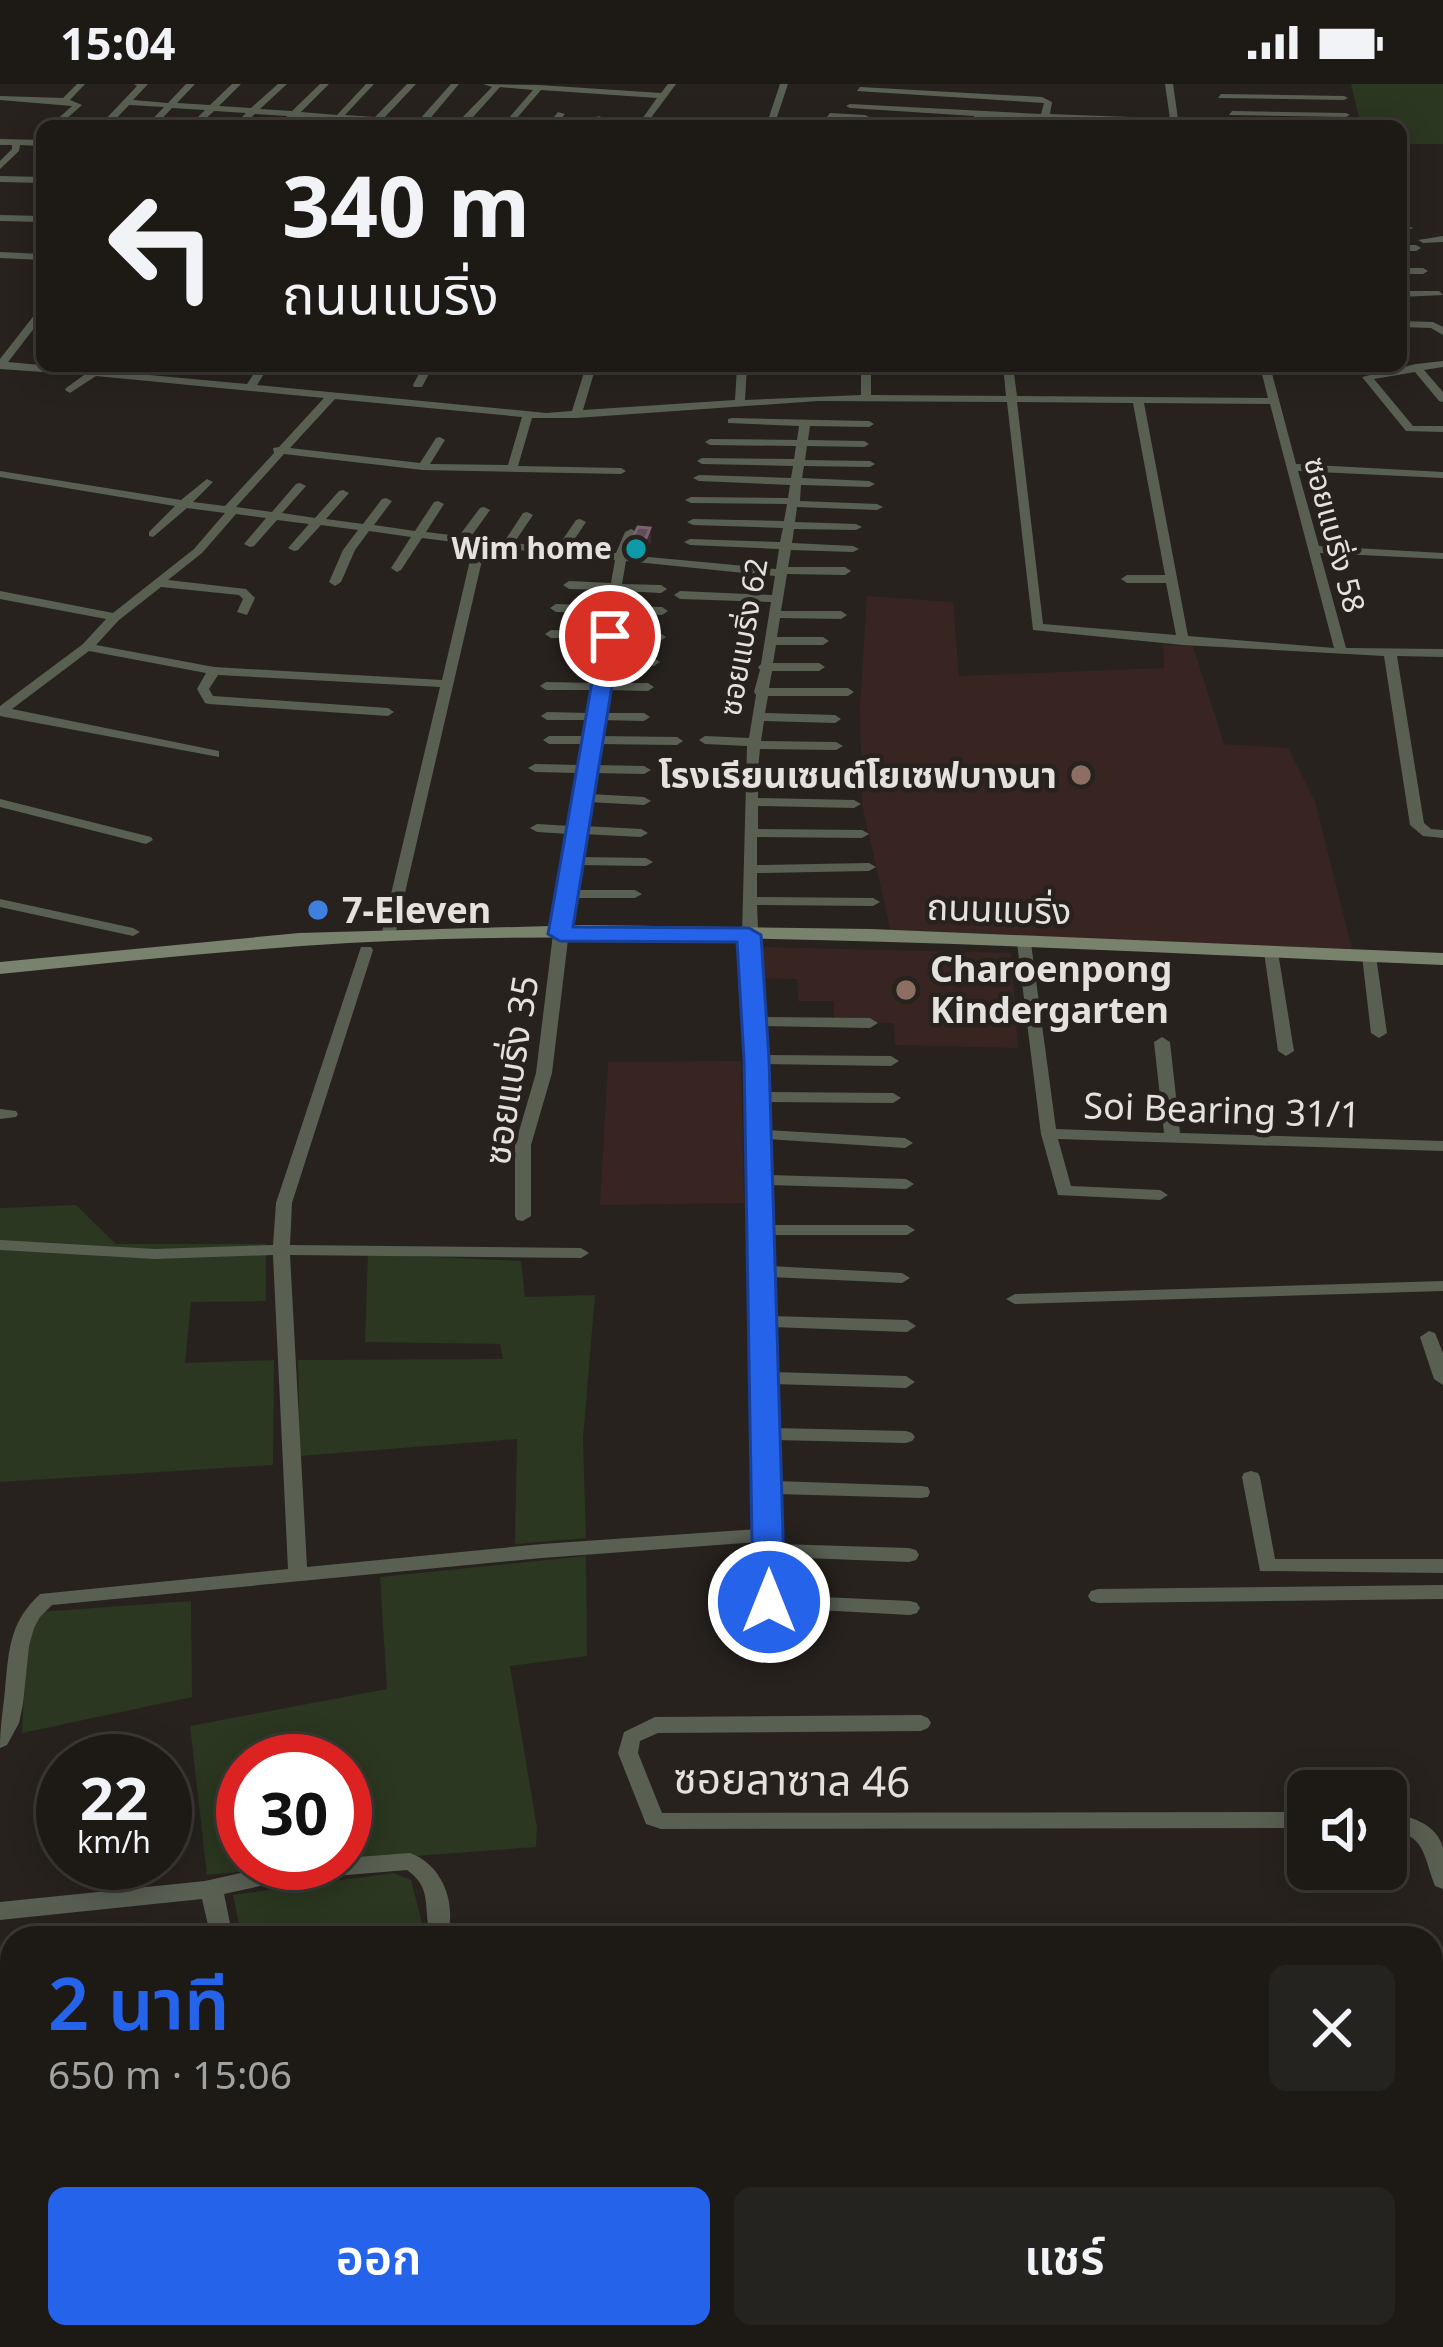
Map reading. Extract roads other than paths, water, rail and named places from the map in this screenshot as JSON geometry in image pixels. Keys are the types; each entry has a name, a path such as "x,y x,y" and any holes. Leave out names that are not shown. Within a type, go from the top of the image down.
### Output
{"main road":[{"name":"ถนนแบริ่ง","path":"0,982 556,934"},
{"name":"ถนนแบริ่ง","path":"0,968 296,939 556,934 749,935 1443,959"}],"street":[{"path":"15,99 33,84"},
{"path":"65,101 81,84"},
{"path":"110,120 144,84 138,84"},
{"path":"156,120 191,84"},
{"path":"200,120 237,84"},
{"path":"246,120 283,84"},
{"path":"289,120 325,84"},
{"path":"335,120 370,84"},
{"path":"378,119 412,84"},
{"path":"424,120 455,84"},
{"path":"487,84 664,96"},
{"path":"466,120 499,84"},
{"path":"646,120 672,84"},
{"path":"772,120 784,84"},
{"path":"1169,84 1174,120"},
{"path":"1278,84 1288,120"},
{"path":"511,120 542,86"},
{"path":"860,89 1045,100 1045,117"},
{"path":"1222,95 1344,98"},
{"path":"0,98 79,103 60,120"},
{"path":"127,102 386,120"},
{"path":"1107,105 1107,120"},
{"path":"850,106 877,117"},
{"path":"830,115 877,117 919,110 1130,120"},
{"path":"916,120 919,110"},
{"path":"1232,113 1346,115"},
{"path":"556,120 561,114"},
{"path":"978,114 978,120"},
{"path":"0,142 36,143"},
{"path":"0,166 16,149 16,142"},
{"path":"0,179 36,180"},
{"path":"0,218 36,219"},
{"path":"1407,247 1443,239"},
{"path":"0,255 36,256"},
{"path":"1407,271 1423,271"},
{"path":"1407,294 1439,294"},
{"path":"1,365 36,319"},
{"path":"1407,324 1436,326 1443,332"},
{"path":"1407,369 1443,364"},
{"path":"1,365 36,368"},
{"path":"1416,367 1441,395"},
{"path":"82,372 528,415 866,398 1272,401"},
{"path":"250,388 260,372"},
{"path":"418,385 425,372"},
{"path":"576,415 589,372"},
{"path":"740,403 742,372"},
{"path":"866,372 866,398"},
{"path":"1008,372 1037,627 1341,652"},
{"name":"ซอยแบริ่ง 58","path":"1266,372 1341,652 1443,653"},
{"path":"1392,372 1367,377 1410,429 1443,429"},
{"path":"70,390 94,373"},
{"path":"1,712 87,647 115,617 198,551 278,451 332,396"},
{"path":"1138,400 1183,641"},
{"path":"512,469 528,415"},
{"path":"732,422 869,424"},
{"name":"ซอยแบริ่ง 62","path":"805,423 792,525 760,692 752,772 749,935 757,1059 769,1602 910,1608"},
{"path":"423,467 440,440"},
{"path":"710,442 864,444"},
{"path":"278,451 423,467 621,471"},
{"path":"702,461 870,464"},
{"path":"1291,467 1443,475"},
{"path":"0,474 184,504 507,546 782,571 845,572"},
{"path":"699,478 869,484"},
{"path":"153,534 207,482"},
{"path":"250,544 301,486"},
{"path":"294,548 343,494"},
{"path":"691,500 877,507"},
{"path":"335,581 349,550 386,501"},
{"path":"398,568 439,504"},
{"path":"463,539 484,510"},
{"path":"507,546 526,515"},
{"path":"561,551 580,522"},
{"path":"693,522 856,527"},
{"name":"ซอยแบริ่ง 35","path":"524,1216 523,1145 544,1073 556,934 567,894 621,556 632,532"},
{"path":"691,542 853,549"},
{"path":"388,936 477,556 485,543"},
{"path":"1312,549 1443,556"},
{"path":"1127,579 1173,579"},
{"path":"160,583 242,592 249,598 243,612"},
{"path":"569,585 661,589"},
{"path":"0,595 115,617"},
{"path":"680,595 841,616"},
{"path":"556,608 662,611"},
{"path":"551,634 660,637"},
{"path":"769,640 823,641"},
{"path":"87,647 214,671 447,684"},
{"path":"1390,653 1417,825 1427,833 1443,834"},
{"path":"571,659 653,662"},
{"path":"764,667 819,667"},
{"path":"214,671 203,689 209,700 388,712"},
{"path":"546,686 648,687"},
{"path":"760,692 848,692"},
{"path":"1,712 214,754"},
{"path":"547,716 644,717"},
{"path":"757,717 835,718"},
{"path":"549,740 677,741"},
{"path":"705,740 836,746"},
{"path":"535,767 644,770"},
{"path":"752,772 833,773"},
{"path":"581,798 644,801"},
{"path":"752,802 854,804"},
{"path":"0,803 146,840"},
{"path":"537,828 641,832"},
{"path":"751,833 862,834"},
{"path":"572,861 646,862"},
{"path":"750,869 868,867"},
{"path":"567,894 634,894"},
{"path":"749,901 873,902"},
{"path":"0,903 134,932"},
{"name":"Soi Bearing 31/1","path":"1024,943 1049,1134 1443,1147"},
{"path":"298,1575 280,1250 284,1203 366,950"},
{"path":"1271,952 1286,1051"},
{"path":"1369,956 1378,1033"},
{"path":"755,1021 870,1023"},
{"path":"1162,1042 1173,1138"},
{"path":"757,1059 891,1061"},
{"path":"757,1097 893,1098"},
{"path":"758,1134 905,1143"},
{"path":"1049,1134 1064,1191 1160,1196"},
{"path":"759,1180 906,1184"},
{"path":"760,1230 908,1230"},
{"path":"0,1245 155,1254 280,1250 581,1253"},
{"path":"761,1271 902,1278"},
{"path":"1015,1299 1443,1286"},
{"path":"763,1321 907,1326"},
{"path":"1429,1337 1443,1379"},
{"path":"764,1378 906,1382"},
{"path":"765,1434 906,1437"},
{"path":"1251,1478 1267,1566 1443,1566"},
{"path":"767,1487 921,1492"},
{"path":"0,1740 8,1724 20,1629 27,1611 47,1599 298,1575 768,1542 910,1555"},
{"path":"1098,1596 1443,1592"},
{"name":"ซอยลาซาล 46","path":"921,1723 655,1725 632,1737 628,1753 653,1818 661,1821 1287,1820"},
{"path":"1407,1824 1428,1834 1443,1880"},
{"path":"0,1911 205,1890 287,1871 410,1861 425,1868 436,1885 440,1926"},
{"path":"205,1890 214,1894 220,1926"}],"place":[{"name":"Wim home","path":"636,549"},
{"name":"โรงเรียนเซนต์โยเซฟบางนา","path":"1081,775"},
{"name":"7-Eleven","path":"318,910"},
{"name":"Charoenpong Kindergarten","path":"906,990"}]}
